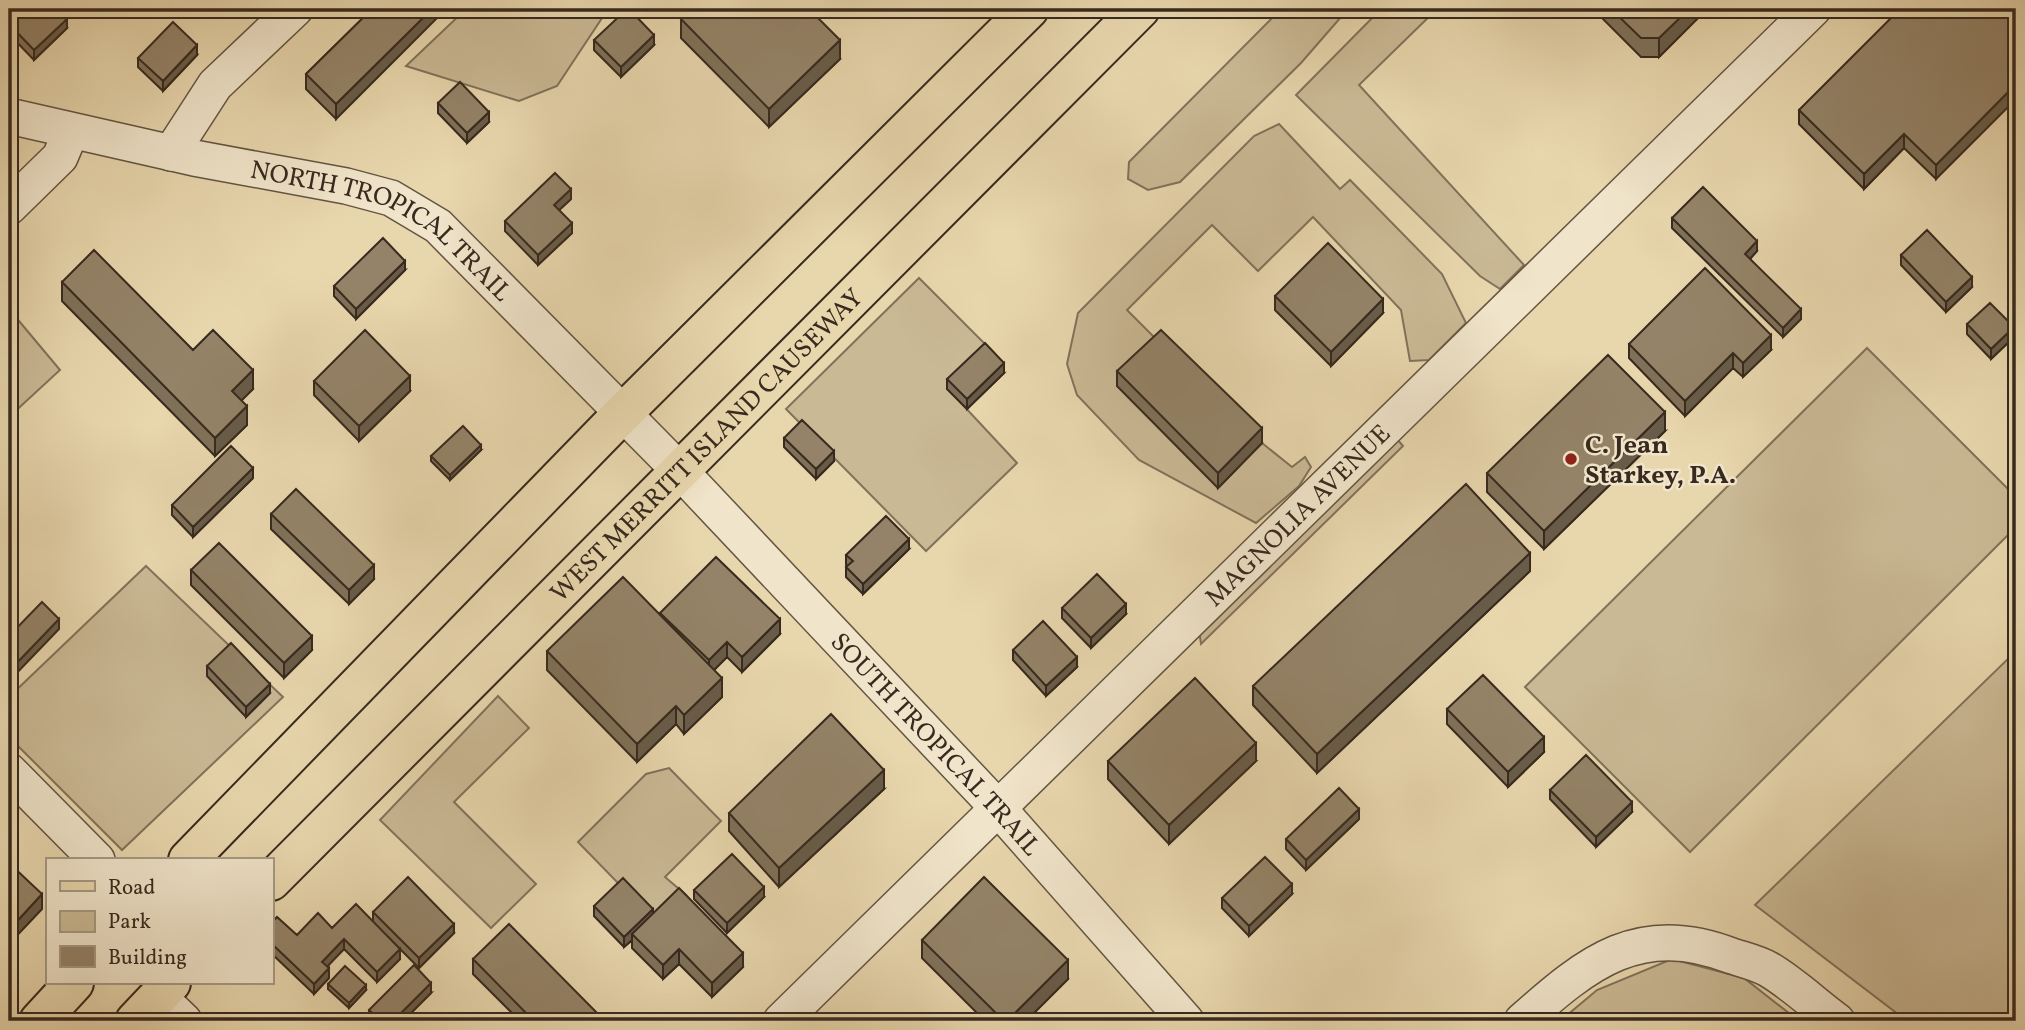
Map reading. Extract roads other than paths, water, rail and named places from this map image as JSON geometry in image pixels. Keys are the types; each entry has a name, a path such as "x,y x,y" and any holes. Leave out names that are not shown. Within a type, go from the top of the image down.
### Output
{"main road":[{"path":"190,858 621,415 1029,9"},
{"name":"WEST MERRITT ISLAND CAUSEWAY","path":"273,879 1140,9"},
{"path":"39,1021 73,984"}],"street":[{"path":"171,153 215,85 295,9"},
{"name":"MAGNOLIA AVENUE","path":"781,1021 1813,9"},
{"name":"NORTH TROPICAL TRAIL","path":"9,116 171,153 346,186 391,198 438,226 621,415 680,471"},
{"path":"9,207 60,157 71,131"},
{"name":"SOUTH TROPICAL TRAIL","path":"680,471 997,807 1186,1021"},
{"path":"9,771 95,858"},
{"path":"1522,1021 1568,980 1624,948 1674,941 1715,949 1768,969 1837,1021"}],"place":[{"name":"C. Jean Starkey, P.A.","path":"1571,459"}]}
